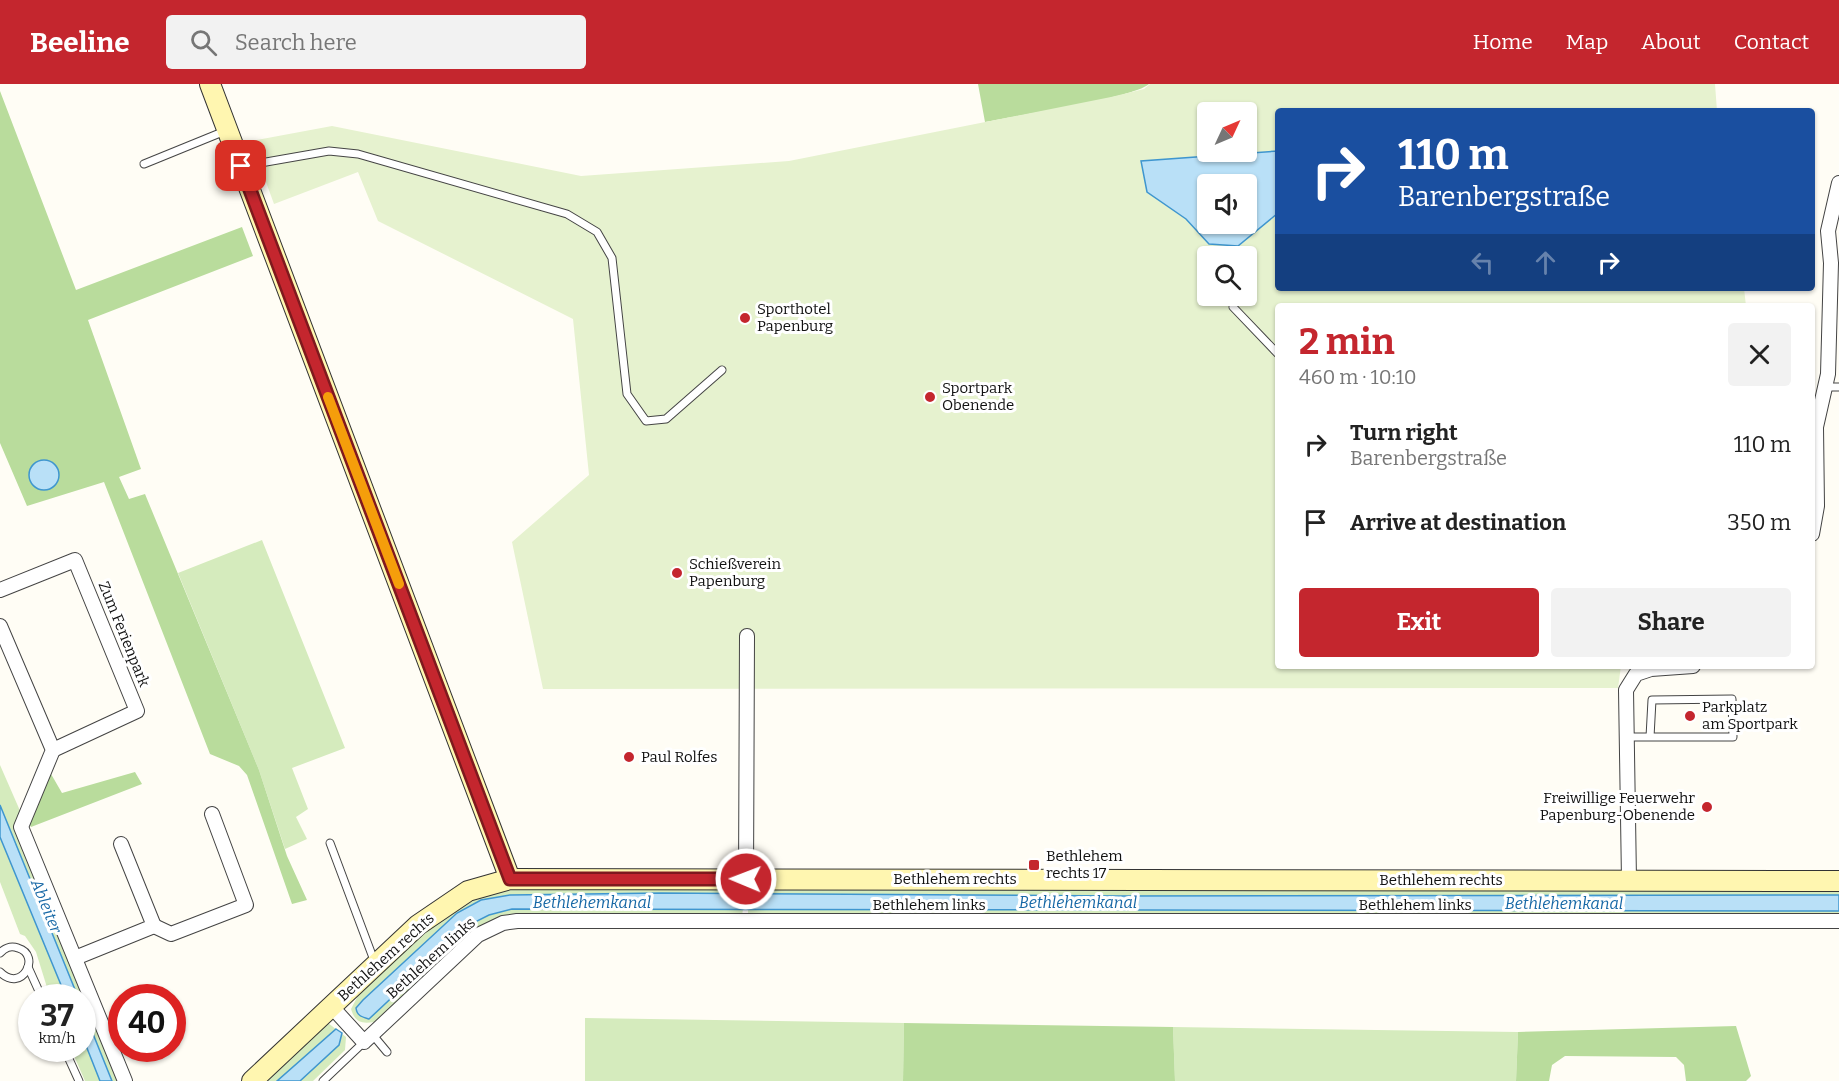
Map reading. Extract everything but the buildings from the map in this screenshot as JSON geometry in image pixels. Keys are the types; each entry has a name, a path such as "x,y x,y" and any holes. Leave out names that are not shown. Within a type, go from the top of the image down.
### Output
{"street":[{"path":"210,84 510,879"},
{"path":"1815,517 1817,506 1816,427 1832,387 1835,263 1828,231 1839,183"},
{"name":"Zum Ferienpark","path":"0,590 75,560 138,711 53,750"},
{"path":"0,626 53,750 21,828 125,1081"},
{"path":"746,879 747,636"},
{"path":"1629,880 1626,690 1634,670 1651,669"},
{"path":"121,844 154,926 171,934 246,905 212,814"},
{"name":"Bethlehem rechts","path":"252,1081 418,925 447,903 468,891 510,879 1839,881"},
{"name":"Bethlehem links","path":"368,1038 478,935 502,923 517,921 1839,921"},
{"path":"75,958 154,926"},
{"path":"332,1006 368,1038"}],"lane":[{"path":"144,164 227,130"},
{"path":"241,166 329,151 358,154 567,214 597,232 612,258 627,394 646,421 666,419 722,370"},
{"path":"1233,307 1275,351"},
{"path":"1627,738 1734,737 1732,699 1652,700 1650,737"},
{"path":"330,843 376,965"},
{"path":"0,953 10,947 21,949 28,957 28,967 36,984"},
{"path":"0,972 7,978 18,978 28,967"},
{"path":"323,1081 368,1038 387,1052"},
{"path":"70,1062 79,1081"}],"green space":[{"path":"978,84 1149,84 1098,101 985,122"},
{"name":"Sportpark Obenende","path":"1150,84 1715,84 1717,108 1275,108 1275,291 1744,291 1746,303 1275,303 1275,669 1621,669 1618,688 543,689 512,542 589,475 573,319 378,221 358,172 274,204 251,141 332,126 581,176 789,161 1111,97 1144,89"},
{"path":"0,91 76,290 242,227 253,256 88,320 141,469 119,477 129,499 145,494 259,770 287,856 307,900 292,904 247,775 239,766 210,754 104,482 27,506 0,443"},
{"path":"262,540 345,748 292,768 308,809 296,817 307,839 285,849 259,770 178,573"},
{"path":"0,765 21,813 85,984 46,984 36,952 25,936 20,934 0,882"},
{"path":"135,772 142,784 31,827 29,824 51,774 62,793"},
{"path":"753,886 1839,886 1839,916 748,915 748,909 743,909 742,916 491,922 374,1022 359,1021 354,1017 351,1009 361,990 433,923 451,909 500,888 738,889 747,893 747,890"},
{"path":"96,1014 108,1046 108,1062 114,1062 121,1081 85,1081 77,1062 96,1062"},
{"path":"585,1018 904,1023 903,1081 585,1081"},
{"path":"328,1023 346,1037 345,1050 313,1081 263,1081 323,1025"},
{"path":"904,1023 1173,1027 1175,1081 903,1081"},
{"path":"1736,1026 1751,1076 1746,1081 1686,1081 1684,1065 1676,1057 1565,1056 1552,1065 1549,1081 1516,1081 1518,1032"},
{"path":"1173,1027 1518,1032 1516,1081 1175,1081"}],"water":[{"path":"1275,151 1275,215 1257,230 1257,174 1197,174 1197,231 1186,219 1147,192 1141,161 1197,157 1197,162 1257,162 1257,153"},
{"path":"1200,234 1253,234 1238,246 1209,244"},
{"path":"44,460 54,465 59,475 54,485 44,490 34,485 29,475 34,465"},
{"path":"0,805 73,984 61,984 0,837"},
{"name":"Bethlehemkanal","path":"661,893 1119,896 1839,895 1839,911 512,909 489,915 469,925 369,1019 357,1013 356,1008 363,1000 457,913 481,900 510,895"},
{"path":"336,1029 342,1033 339,1045 300,1081 277,1081"},
{"path":"96,1041 112,1081 100,1081 92,1062 96,1062"}],"slow traffic":[{"path":"328,397 399,584"}],"place":[{"name":"Sporthotel Papenburg","path":"745,318"},
{"name":"Sportpark Obenende","path":"930,397"},
{"name":"Schießverein Papenburg","path":"677,573"},
{"name":"Parkplatz am Sportpark","path":"1690,716"},
{"name":"Paul Rolfes","path":"629,757"},
{"name":"Freiwillige Feuerwehr Papenburg-Obenende","path":"1707,807"},
{"name":"Bethlehem rechts 17","path":"1034,865"}],"route":[{"path":"241,166 510,879 746,879"}],"water label":[{"name":"Ableiter","path":"47,906"}]}
